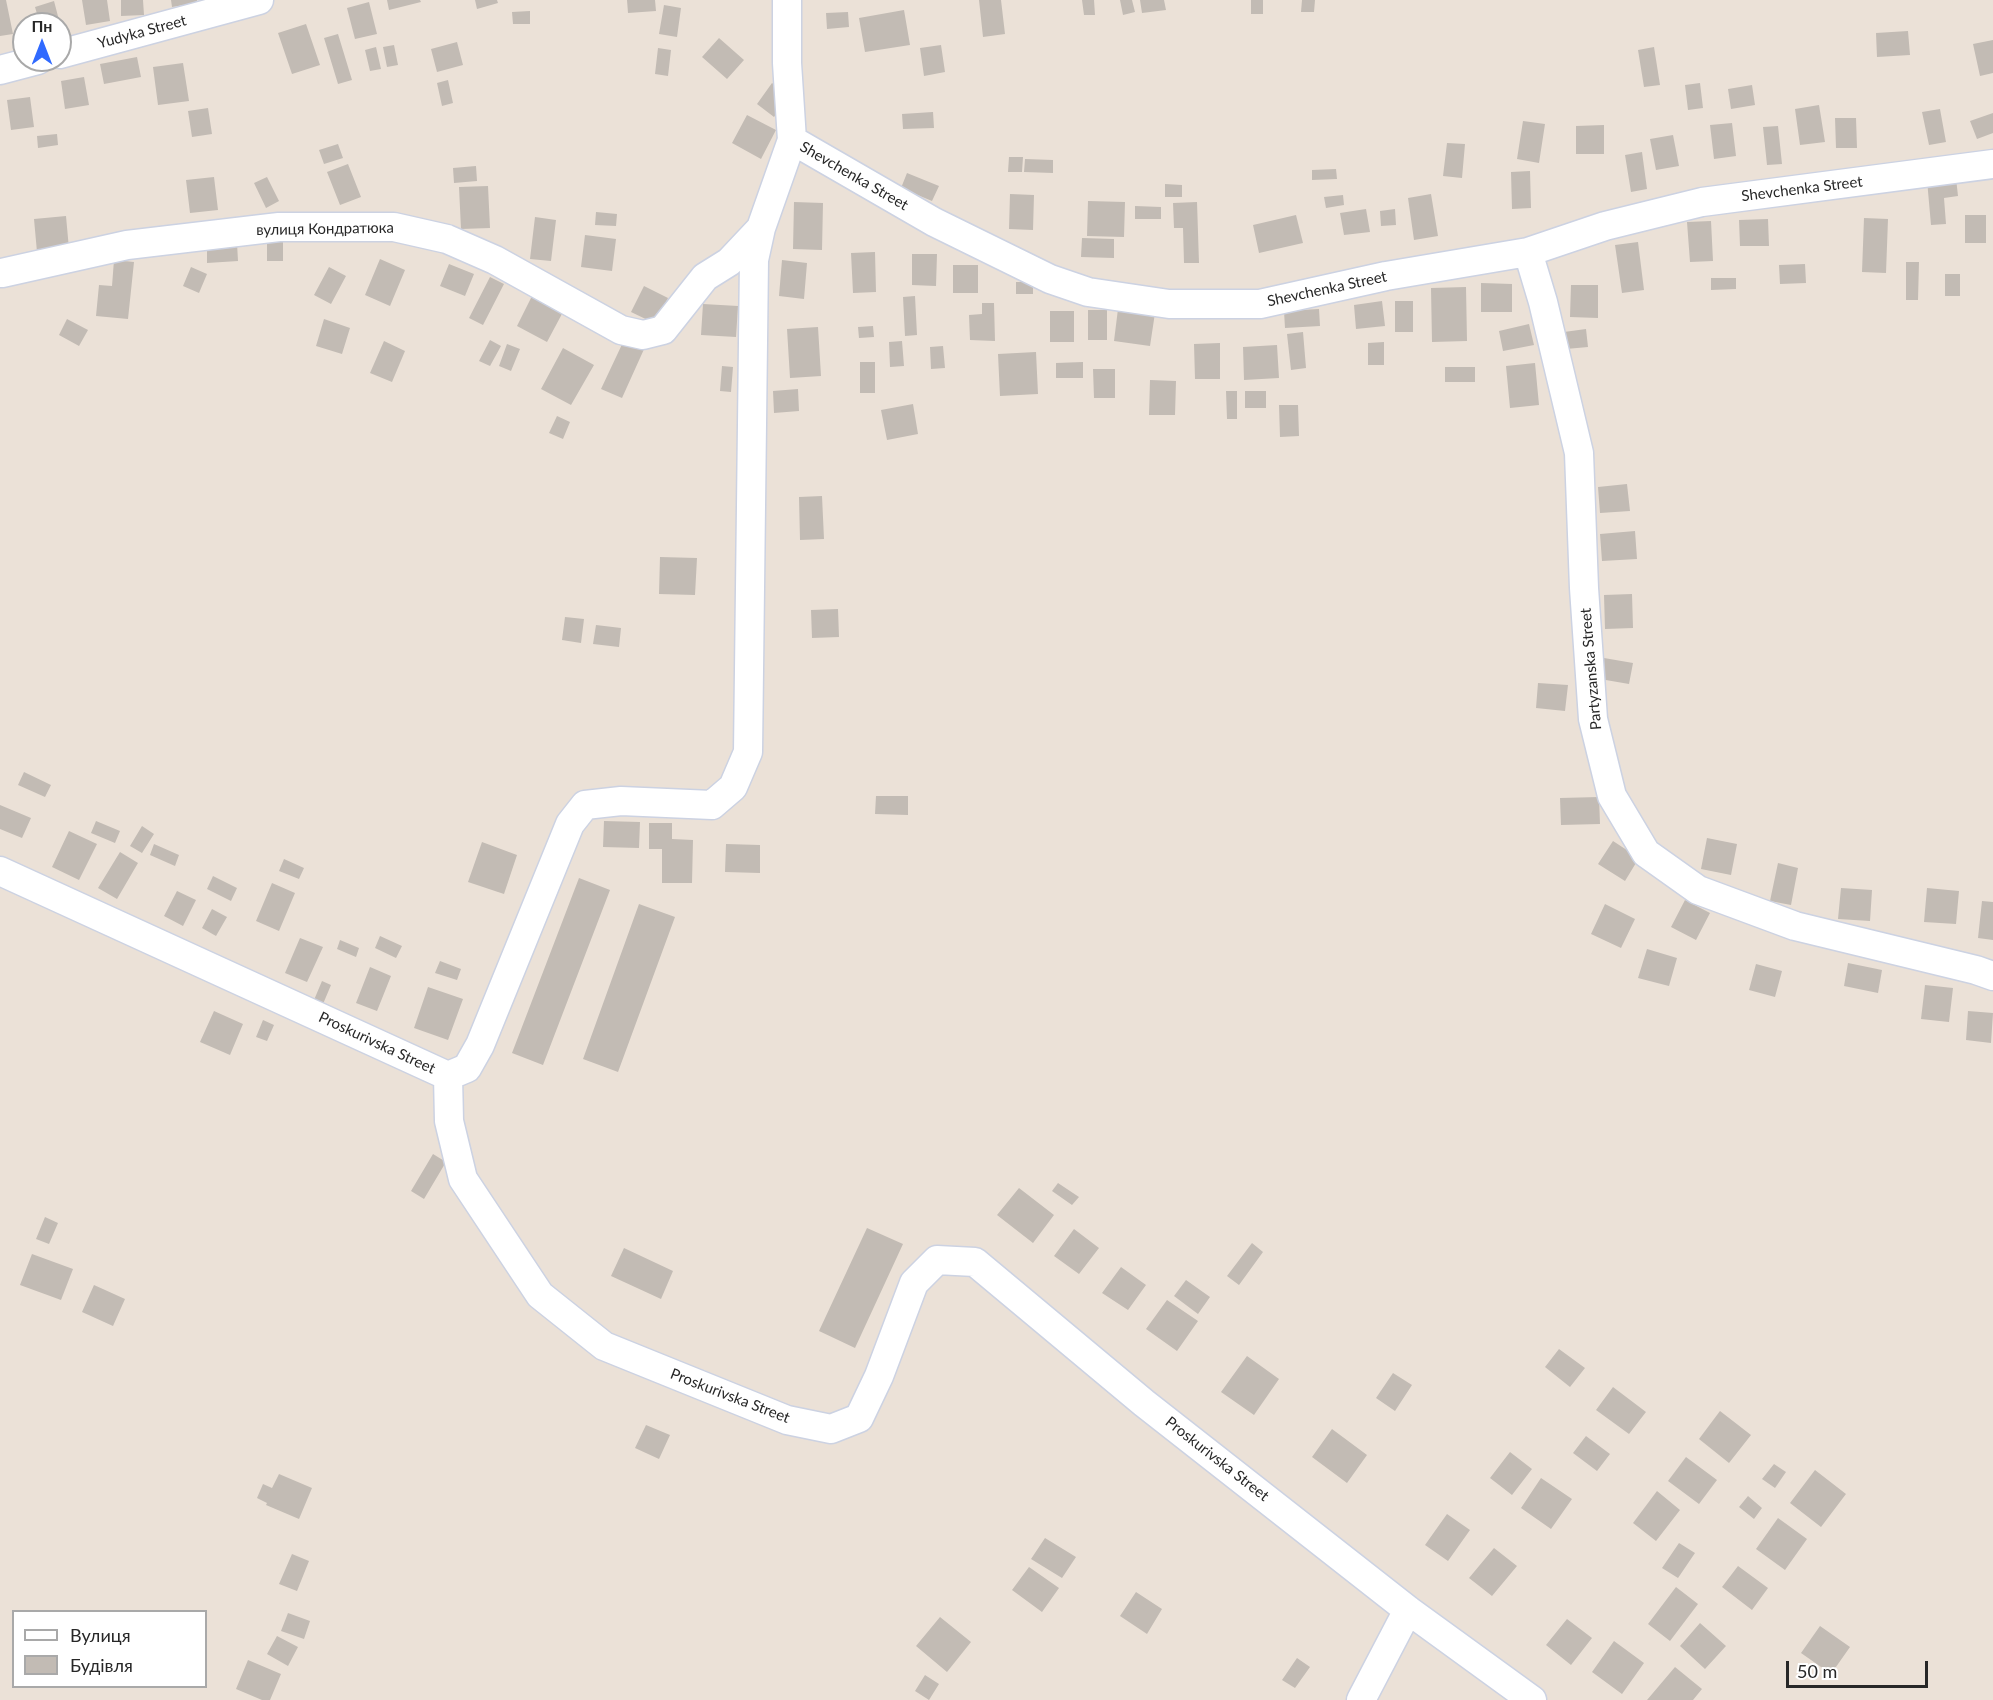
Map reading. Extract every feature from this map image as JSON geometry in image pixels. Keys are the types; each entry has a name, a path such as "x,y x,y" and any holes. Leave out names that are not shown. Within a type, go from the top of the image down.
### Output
{"street":[{"name":"Yudyka Street","path":"72,51 259,0"},
{"name":"Shevchenka Street","path":"787,0 787,63 792,140 934,222 1050,279 1088,292 1169,304 1260,304 1386,276 1528,252 1605,226 1702,202 1993,164"},
{"path":"448,1076 467,1068 480,1045 570,824 585,805 621,801 712,805 733,787 748,752 754,260 761,228 792,140"},
{"name":"вулиця Кондратюка","path":"2,273 127,245 279,227 394,226 447,239 495,260 621,330 643,335 663,330 705,277 729,262 761,228"},
{"name":"Partyzanska Street","path":"1528,252 1543,302 1579,453 1584,588 1593,719 1612,796 1646,853 1698,890 1795,926 1965,967 1993,976"},
{"name":"Proskurivska Street","path":"0,871 448,1076 449,1121 463,1179 540,1295 604,1347 787,1420 831,1429 860,1418 879,1376 914,1283 937,1260 975,1262 1144,1403 1408,1610 1532,1700"},
{"path":"1361,1700 1408,1610"}],"building":[{"path":"0,0 6,0 12,34 0,36"},
{"path":"82,0 107,0 110,21 86,25"},
{"path":"121,0 143,0 144,15 121,16"},
{"path":"171,0 197,0 197,3 172,7"},
{"path":"387,0 420,0 421,2 389,10"},
{"path":"475,0 497,0 498,3 477,9"},
{"path":"627,0 655,0 656,11 628,13"},
{"path":"979,0 1001,0 1005,34 983,37"},
{"path":"1082,0 1094,0 1095,15 1084,15"},
{"path":"1120,0 1132,0 1135,12 1123,15"},
{"path":"1140,0 1164,0 1166,10 1142,13"},
{"path":"1251,0 1263,0 1263,14 1251,14"},
{"path":"1302,0 1315,0 1314,12 1301,12"},
{"path":"54,1 57,12 36,12 35,7"},
{"path":"369,2 377,34 355,39 347,8"},
{"path":"664,5 681,8 677,37 659,34"},
{"path":"904,10 910,45 865,52 859,18"},
{"path":"530,11 530,24 513,24 512,12"},
{"path":"848,12 849,27 827,29 826,13"},
{"path":"306,24 320,65 292,74 278,33"},
{"path":"1908,31 1910,55 1877,57 1876,33"},
{"path":"338,34 352,80 338,84 324,38"},
{"path":"719,38 744,60 727,79 702,57"},
{"path":"1993,40 1993,73 1980,76 1973,44"},
{"path":"457,42 463,65 437,72 431,49"},
{"path":"394,45 398,65 387,67 383,47"},
{"path":"941,45 945,72 924,76 920,48"},
{"path":"376,47 381,69 370,71 365,50"},
{"path":"1654,47 1660,85 1644,87 1638,50"},
{"path":"658,48 671,50 668,76 655,74"},
{"path":"137,57 141,77 104,84 100,64"},
{"path":"183,63 189,101 158,105 153,67"},
{"path":"84,77 89,105 65,109 61,81"},
{"path":"448,80 453,103 442,106 437,83"},
{"path":"772,83 790,96 774,117 757,104"},
{"path":"1700,83 1703,108 1688,110 1685,85"},
{"path":"1752,85 1755,105 1731,109 1728,89"},
{"path":"30,97 34,127 11,130 7,100"},
{"path":"1819,105 1825,142 1800,145 1795,109"},
{"path":"208,108 212,134 192,137 188,111"},
{"path":"1940,109 1946,142 1929,145 1922,112"},
{"path":"933,112 934,128 903,129 902,114"},
{"path":"1993,113 1993,133 1977,139 1970,121"},
{"path":"747,115 776,130 761,159 732,143"},
{"path":"1835,118 1856,118 1857,148 1836,148"},
{"path":"1523,121 1545,124 1539,163 1517,159"},
{"path":"1732,123 1736,156 1714,159 1710,125"},
{"path":"1604,125 1604,154 1576,154 1576,126"},
{"path":"1778,126 1782,164 1767,165 1763,127"},
{"path":"57,134 58,145 38,148 37,136"},
{"path":"1673,135 1679,166 1656,170 1650,139"},
{"path":"1447,143 1465,144 1462,178 1443,176"},
{"path":"338,144 343,158 324,164 319,150"},
{"path":"1642,152 1647,189 1631,192 1625,155"},
{"path":"1009,157 1023,157 1022,172 1008,172"},
{"path":"1025,159 1053,160 1053,173 1024,172"},
{"path":"348,164 361,197 340,205 327,172"},
{"path":"476,166 477,181 454,183 453,168"},
{"path":"1336,169 1337,179 1312,180 1312,170"},
{"path":"1530,171 1531,208 1512,209 1511,172"},
{"path":"907,173 939,186 932,201 901,188"},
{"path":"214,177 218,210 190,213 186,180"},
{"path":"267,177 279,201 266,208 254,183"},
{"path":"1956,178 1958,196 1944,198 1946,224 1931,225 1927,180"},
{"path":"1165,184 1182,185 1182,197 1165,197"},
{"path":"488,186 490,228 461,229 459,187"},
{"path":"1010,194 1034,195 1033,230 1009,229"},
{"path":"1431,194 1438,236 1414,240 1408,198"},
{"path":"1343,195 1344,205 1326,208 1324,197"},
{"path":"1088,201 1125,202 1124,237 1087,236"},
{"path":"794,202 823,203 822,250 793,249"},
{"path":"1197,202 1199,263 1184,263 1183,228 1174,228 1173,203"},
{"path":"1135,206 1161,207 1161,219 1135,219"},
{"path":"1366,209 1370,232 1344,235 1340,213"},
{"path":"1395,209 1396,225 1381,226 1380,211"},
{"path":"596,212 617,214 616,226 595,225"},
{"path":"1296,215 1303,243 1259,253 1253,225"},
{"path":"1965,215 1986,215 1986,243 1965,243"},
{"path":"66,216 69,249 37,252 34,219"},
{"path":"535,217 556,220 551,261 530,259"},
{"path":"1864,218 1888,219 1886,273 1862,272"},
{"path":"1768,219 1769,246 1740,246 1739,220"},
{"path":"1711,221 1713,261 1690,262 1687,222"},
{"path":"585,235 616,239 612,271 581,267"},
{"path":"267,238 283,238 283,261 267,261"},
{"path":"1082,238 1114,239 1114,258 1081,257"},
{"path":"1638,242 1644,290 1622,293 1615,245"},
{"path":"237,243 238,261 207,263 207,244"},
{"path":"875,252 876,292 853,293 851,253"},
{"path":"912,254 937,254 936,286 912,285"},
{"path":"380,259 405,270 390,306 365,295"},
{"path":"114,260 134,262 128,319 96,316 99,285 112,286"},
{"path":"782,260 807,263 804,299 779,296"},
{"path":"1906,262 1919,262 1918,300 1906,300"},
{"path":"449,264 474,274 465,296 440,286"},
{"path":"1805,264 1806,283 1780,284 1779,265"},
{"path":"953,265 978,265 978,293 953,293"},
{"path":"191,267 207,274 199,293 183,286"},
{"path":"329,267 346,276 331,304 314,295"},
{"path":"1945,274 1960,274 1960,296 1945,296"},
{"path":"490,277 504,284 483,325 469,318"},
{"path":"1711,278 1736,278 1736,289 1711,290"},
{"path":"1016,282 1033,282 1033,294 1016,294"},
{"path":"1481,283 1512,284 1512,312 1481,312"},
{"path":"1571,285 1598,285 1598,318 1570,317"},
{"path":"644,286 668,298 656,324 631,312"},
{"path":"1466,287 1467,341 1432,342 1431,288"},
{"path":"532,296 563,312 547,342 517,326"},
{"path":"915,296 917,335 905,336 903,297"},
{"path":"1382,301 1385,326 1356,329 1354,305"},
{"path":"1395,301 1413,301 1413,332 1395,332"},
{"path":"982,303 994,303 995,341 970,340 969,315 982,314"},
{"path":"703,304 738,306 736,337 701,335"},
{"path":"1118,309 1155,313 1150,346 1114,341"},
{"path":"1319,309 1320,326 1285,328 1284,311"},
{"path":"1088,310 1107,310 1107,340 1088,340"},
{"path":"1050,311 1074,311 1074,342 1050,342"},
{"path":"67,319 88,330 79,346 59,335"},
{"path":"324,319 350,328 342,354 316,346"},
{"path":"1529,324 1534,345 1503,351 1499,331"},
{"path":"873,326 874,337 859,338 858,327"},
{"path":"818,327 821,376 790,378 787,329"},
{"path":"1586,329 1588,347 1566,349 1564,332"},
{"path":"1303,332 1306,368 1291,370 1287,334"},
{"path":"625,338 645,347 622,398 601,389"},
{"path":"490,340 501,346 490,366 479,361"},
{"path":"384,341 405,351 392,382 370,373"},
{"path":"902,341 904,366 890,367 889,342"},
{"path":"1384,342 1384,365 1368,365 1368,343"},
{"path":"1220,343 1220,379 1195,379 1194,344"},
{"path":"507,344 520,349 511,371 499,366"},
{"path":"1277,345 1279,378 1244,380 1243,347"},
{"path":"943,346 945,368 931,369 930,347"},
{"path":"563,348 594,365 571,405 541,389"},
{"path":"1036,352 1038,394 1000,396 998,354"},
{"path":"860,362 875,362 875,393 860,393"},
{"path":"1083,362 1083,378 1056,378 1056,363"},
{"path":"1535,363 1539,405 1510,408 1506,366"},
{"path":"722,366 733,367 731,392 720,391"},
{"path":"1445,367 1475,367 1475,382 1445,382"},
{"path":"1093,369 1115,369 1115,398 1094,398"},
{"path":"1150,380 1176,381 1175,415 1149,415"},
{"path":"798,389 799,411 774,413 773,391"},
{"path":"1226,391 1237,391 1237,419 1227,419"},
{"path":"1245,391 1266,391 1266,408 1245,408"},
{"path":"913,404 918,434 887,440 881,410"},
{"path":"1279,405 1298,405 1299,436 1280,437"},
{"path":"557,416 570,422 563,439 549,433"},
{"path":"1627,484 1630,511 1600,513 1598,487"},
{"path":"822,496 824,539 800,540 799,497"},
{"path":"1635,531 1637,559 1602,561 1600,534"},
{"path":"660,557 697,558 695,595 659,594"},
{"path":"1632,594 1633,628 1605,629 1604,595"},
{"path":"838,609 839,637 812,638 811,610"},
{"path":"565,617 584,619 581,643 562,640"},
{"path":"596,625 621,628 619,647 593,644"},
{"path":"1604,658 1633,663 1629,684 1600,679"},
{"path":"1538,683 1568,685 1565,711 1536,708"},
{"path":"24,772 51,785 45,797 18,785"},
{"path":"876,796 908,796 908,815 875,814"},
{"path":"1599,797 1600,824 1561,825 1560,798"},
{"path":"0,805 31,818 22,838 0,829"},
{"path":"96,821 120,831 115,843 91,833"},
{"path":"604,821 640,822 639,848 603,847"},
{"path":"649,823 672,823 672,839 693,840 692,883 662,883 662,849 649,849"},
{"path":"142,826 154,834 142,853 130,846"},
{"path":"69,831 97,844 79,880 52,867"},
{"path":"1707,838 1737,844 1731,875 1701,869"},
{"path":"1613,841 1639,858 1625,881 1598,864"},
{"path":"482,842 517,855 504,894 468,882"},
{"path":"154,844 179,855 175,866 150,855"},
{"path":"726,844 760,845 760,873 725,872"},
{"path":"120,852 138,863 117,899 98,888"},
{"path":"284,859 304,868 299,879 279,871"},
{"path":"1778,863 1798,868 1791,905 1770,901"},
{"path":"213,876 237,888 231,901 207,889"},
{"path":"579,878 610,890 543,1065 512,1053"},
{"path":"272,883 295,893 279,931 256,921"},
{"path":"1841,888 1872,890 1870,921 1838,919"},
{"path":"1927,888 1959,891 1956,924 1924,922"},
{"path":"177,891 196,900 183,926 164,916"},
{"path":"1685,900 1710,913 1696,940 1671,927"},
{"path":"1982,901 1993,902 1993,940 1978,938"},
{"path":"639,904 675,917 618,1072 583,1059"},
{"path":"1605,904 1635,919 1621,948 1591,934"},
{"path":"212,909 227,917 216,936 202,928"},
{"path":"380,936 402,946 396,958 375,948"},
{"path":"300,938 323,947 307,982 285,973"},
{"path":"340,940 359,948 356,957 337,949"},
{"path":"1647,949 1677,958 1669,986 1638,978"},
{"path":"440,961 461,969 457,980 435,973"},
{"path":"1848,963 1882,970 1878,993 1844,986"},
{"path":"1756,964 1782,971 1775,997 1749,990"},
{"path":"370,967 391,976 377,1011 356,1003"},
{"path":"322,981 331,985 323,1004 314,1000"},
{"path":"1925,985 1953,988 1949,1022 1921,1019"},
{"path":"428,987 463,999 448,1040 414,1028"},
{"path":"214,1011 243,1024 230,1055 200,1042"},
{"path":"1968,1011 1993,1013 1991,1043 1966,1040"},
{"path":"263,1020 274,1025 267,1041 256,1037"},
{"path":"433,1154 446,1162 424,1199 411,1191"},
{"path":"1058,1183 1079,1197 1072,1205 1052,1191"},
{"path":"1019,1188 1054,1215 1033,1243 997,1215"},
{"path":"45,1217 58,1223 49,1244 36,1239"},
{"path":"867,1228 903,1244 855,1348 819,1331"},
{"path":"1074,1229 1099,1248 1079,1274 1054,1256"},
{"path":"1252,1243 1263,1252 1239,1285 1227,1276"},
{"path":"624,1248 673,1271 661,1299 611,1276"},
{"path":"32,1254 73,1269 61,1300 20,1285"},
{"path":"1121,1267 1146,1285 1128,1310 1102,1293"},
{"path":"1186,1280 1210,1297 1198,1314 1174,1296"},
{"path":"94,1285 125,1299 113,1326 82,1312"},
{"path":"1167,1300 1198,1321 1177,1351 1146,1329"},
{"path":"1559,1349 1585,1368 1570,1387 1545,1367"},
{"path":"1247,1356 1279,1379 1254,1415 1221,1392"},
{"path":"1393,1373 1412,1385 1395,1411 1376,1398"},
{"path":"1613,1387 1646,1412 1629,1434 1596,1410"},
{"path":"1720,1411 1751,1435 1729,1463 1699,1439"},
{"path":"646,1425 670,1435 659,1459 635,1448"},
{"path":"1332,1429 1367,1455 1347,1483 1312,1457"},
{"path":"1586,1436 1610,1454 1597,1471 1573,1453"},
{"path":"1510,1452 1532,1469 1512,1495 1490,1478"},
{"path":"1686,1457 1717,1480 1699,1504 1668,1481"},
{"path":"1774,1464 1786,1472 1775,1488 1762,1479"},
{"path":"1815,1470 1846,1494 1821,1527 1790,1503"},
{"path":"279,1474 312,1488 299,1519 266,1505 267,1503 257,1498 263,1484 272,1488"},
{"path":"1541,1478 1572,1499 1551,1529 1521,1508"},
{"path":"1657,1491 1680,1510 1656,1541 1633,1523"},
{"path":"1748,1496 1762,1508 1754,1519 1739,1507"},
{"path":"1447,1514 1470,1530 1448,1561 1425,1545"},
{"path":"1778,1518 1807,1539 1785,1570 1756,1549"},
{"path":"1045,1538 1076,1557 1062,1578 1031,1559"},
{"path":"1679,1543 1695,1553 1678,1578 1662,1568"},
{"path":"1494,1548 1517,1566 1492,1596 1469,1578"},
{"path":"292,1554 309,1561 297,1591 279,1584"},
{"path":"1738,1566 1768,1588 1752,1610 1722,1587"},
{"path":"1029,1567 1059,1588 1042,1612 1012,1590"},
{"path":"1676,1587 1698,1604 1670,1641 1648,1624"},
{"path":"1136,1592 1162,1609 1147,1634 1120,1616"},
{"path":"288,1613 310,1621 304,1639 281,1631"},
{"path":"940,1617 971,1642 947,1672 916,1646"},
{"path":"1567,1619 1592,1638 1571,1665 1546,1645"},
{"path":"1700,1623 1726,1646 1705,1669 1680,1646"},
{"path":"1820,1626 1850,1647 1831,1674 1801,1653"},
{"path":"277,1636 298,1647 288,1666 267,1654"},
{"path":"1614,1641 1644,1663 1622,1694 1592,1672"},
{"path":"1297,1658 1310,1667 1295,1688 1282,1680"},
{"path":"248,1660 281,1674 270,1700 262,1700 236,1689"},
{"path":"1675,1667 1702,1689 1693,1700 1647,1700"},
{"path":"925,1675 939,1684 929,1700 915,1691"}]}
